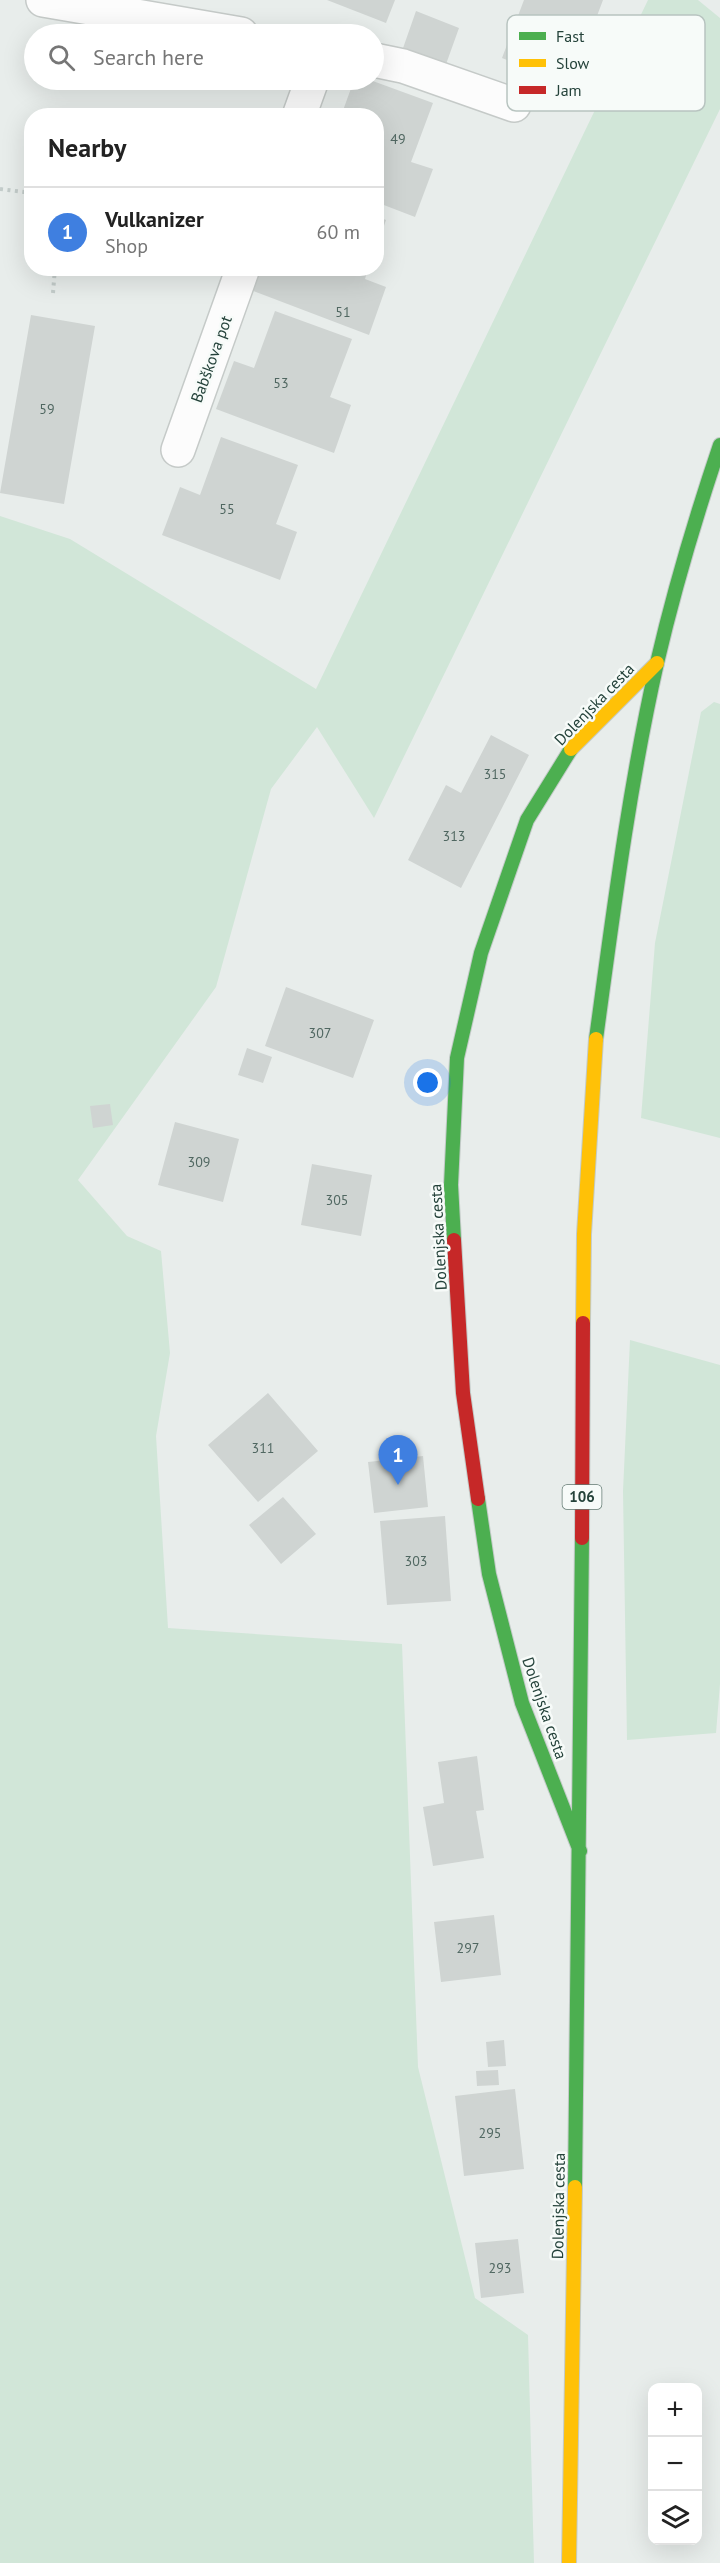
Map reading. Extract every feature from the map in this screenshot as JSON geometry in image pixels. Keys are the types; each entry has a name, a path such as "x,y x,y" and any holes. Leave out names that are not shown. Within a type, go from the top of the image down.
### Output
{"main road":[{"name":"Dolenjska cesta","path":"569,2563 580,1851 584,1234 596,1042 618,874 657,663 699,508 720,445"},
{"name":"Dolenjska cesta","path":"580,1851 522,1703 489,1574 463,1393 451,1185 457,1058 481,953 526,820 567,753 657,663"}],"street":[{"path":"43,0 183,24"},
{"path":"384,62 403,66 507,103"},
{"path":"302,108 308,90"},
{"name":"Babškova pot","path":"178,450 240,276"}],"path":[{"path":"0,189 24,192"},
{"path":"53,293 54,276"}],"green space":[{"path":"648,0 698,0 720,18 720,109 374,818 317,727 271,789 216,987 78,1180 127,1236 161,1251 170,1353 156,1436 168,1628 402,1644 418,2067 475,2298 528,2335 534,2563 0,2563 0,516 70,539 316,689 595,111 705,111 705,15 641,15"},
{"path":"714,702 720,704 720,1138 641,1118 655,943 701,712"},
{"path":"630,1340 720,1365 720,1684 716,1733 627,1740 623,1491"}],"building":[{"path":"327,0 395,0 386,23"},
{"path":"524,0 603,0 597,15 518,15"},
{"path":"416,11 459,28 445,67 402,51"},
{"path":"507,45 507,60 502,58"},
{"path":"384,85 433,103 411,162 433,169 415,217 384,205 384,108 344,108 350,90 384,90"},
{"path":"256,276 366,276 365,279 386,287 369,335 251,290"},
{"path":"275,311 352,339 330,397 351,405 334,453 216,409 234,361 254,368"},
{"path":"31,315 95,326 64,504 0,493"},
{"path":"221,437 298,465 276,524 297,532 280,580 162,535 180,487 200,495"},
{"path":"491,735 529,755 461,888 408,860 446,785 461,793"},
{"path":"286,987 374,1020 353,1078 265,1046"},
{"path":"247,1048 272,1057 263,1083 238,1075"},
{"path":"110,1104 113,1125 93,1128 90,1106"},
{"path":"175,1122 239,1139 223,1202 158,1185"},
{"path":"312,1164 372,1175 361,1236 301,1225"},
{"path":"268,1393 318,1451 258,1502 208,1445"},
{"path":"423,1456 428,1507 374,1513 368,1462"},
{"path":"283,1497 316,1534 281,1564 249,1525"},
{"path":"445,1516 451,1601 387,1605 380,1521"},
{"path":"477,1756 484,1810 476,1811 484,1858 433,1866 423,1807 444,1803 438,1762"},
{"path":"494,1915 501,1975 441,1982 434,1922"},
{"path":"504,2040 506,2066 488,2067 486,2042"},
{"path":"498,2070 499,2085 477,2086 476,2071"},
{"path":"515,2089 524,2169 464,2176 455,2096"},
{"path":"518,2239 524,2293 481,2298 475,2243"}],"traffic: fast":[{"path":"596,1039 622,851 647,710 678,581 720,445"},
{"path":"454,1240 451,1185 457,1058 481,953 527,820 571,749"},
{"path":"478,1499 489,1574 522,1703 580,1851"},
{"path":"575,2187 582,1538"}],"traffic: slow":[{"path":"571,749 657,663"},
{"path":"583,1323 584,1234 596,1039"},
{"path":"569,2563 575,2187"}],"traffic: jam":[{"path":"454,1240 463,1393 478,1499"},
{"path":"582,1538 583,1323"}],"place":[{"name":"Vulkanizer","path":"398,1485"}]}
